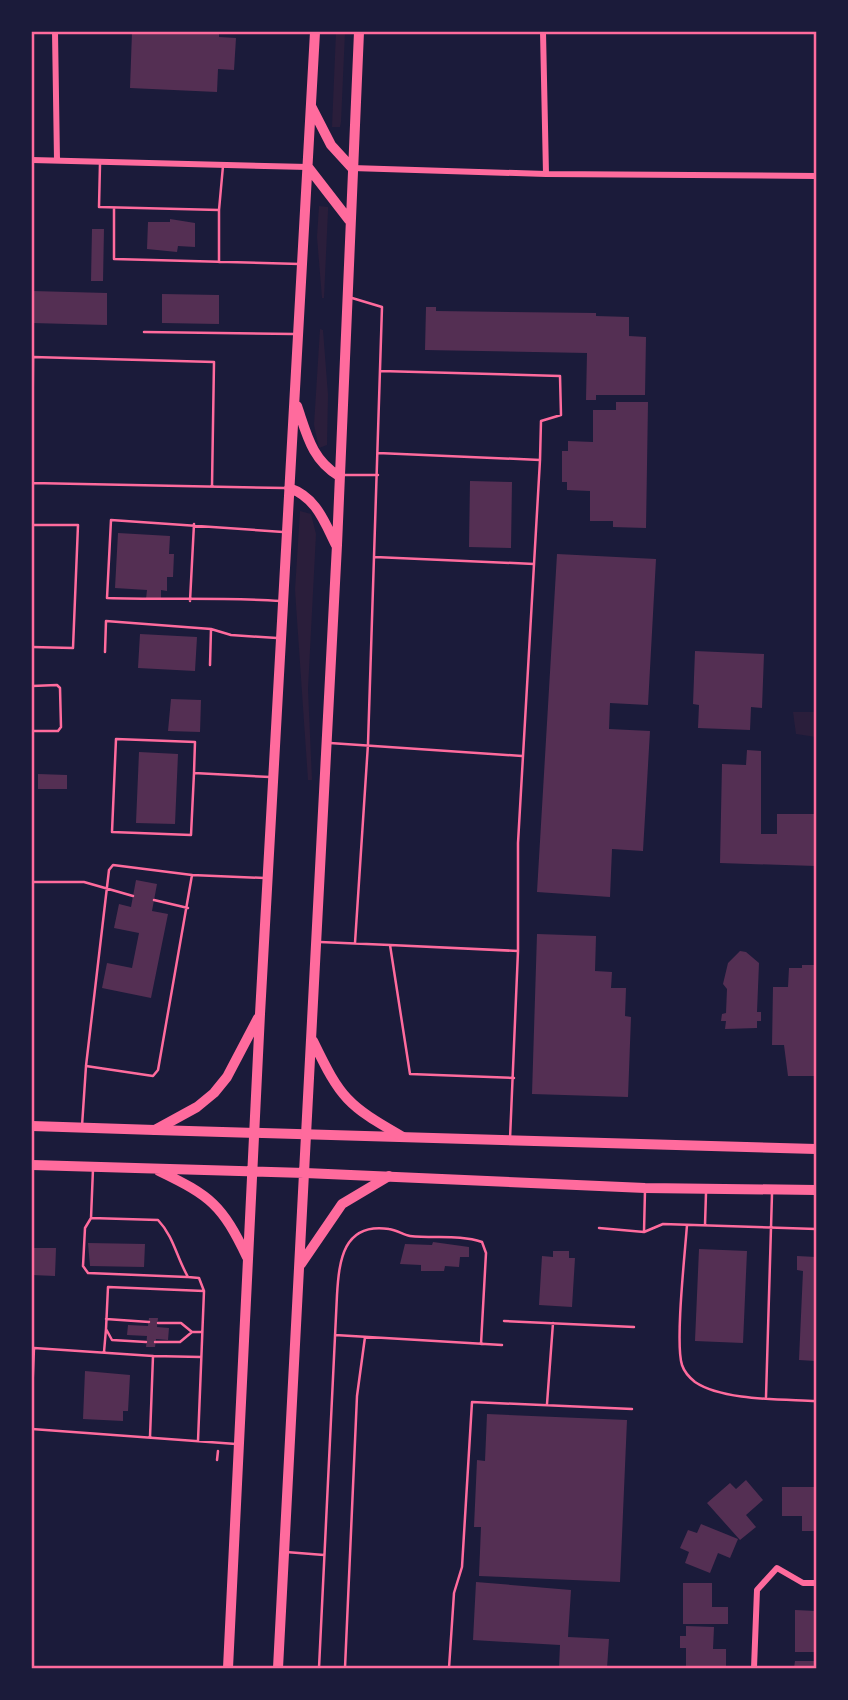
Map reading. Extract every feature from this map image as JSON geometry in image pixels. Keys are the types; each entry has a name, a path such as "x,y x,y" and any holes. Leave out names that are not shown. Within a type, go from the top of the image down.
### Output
{"main road":[{"path":"228,1668 260,1014 315,32"},
{"path":"278,1668 337,545 345,294 359,32"},
{"path":"311,106 331,145 352,168"},
{"path":"308,167 349,220"},
{"path":"294,399 315,456 325,467 339,475"},
{"path":"289,488 304,493 312,501 337,545"},
{"path":"155,1130 197,1107 214,1093 227,1077 260,1014"},
{"path":"312,1038 341,1094 359,1112 403,1137"},
{"path":"32,1126 817,1149"},
{"path":"32,1165 389,1176 706,1190 817,1190"},
{"path":"155,1169 200,1191 221,1209 249,1260"},
{"path":"301,1265 342,1204 389,1176"}],"street":[{"path":"55,32 57,160"},
{"path":"543,32 546,173"},
{"path":"32,160 308,167"},
{"path":"352,168 817,176"},
{"path":"754,1668 757,1590 777,1568 803,1583 817,1583"}],"lane":[{"path":"100,161 99,207 219,210"},
{"path":"219,262 219,210 223,164"},
{"path":"114,208 114,259 302,264"},
{"path":"345,294 364,304 382,306 368,744 355,943"},
{"path":"144,332 298,335"},
{"path":"32,491 33,357 214,362 212,486"},
{"path":"381,371 560,376 561,415 541,421 523,756 510,1139"},
{"path":"379,453 540,460"},
{"path":"339,475 378,475"},
{"path":"32,483 289,488"},
{"path":"282,601 232,598 190,601 107,598 111,520 286,532"},
{"path":"32,524 78,525 73,648 32,647"},
{"path":"190,601 194,524"},
{"path":"375,557 534,564"},
{"path":"105,652 106,621 211,629 231,635 280,638"},
{"path":"210,665 211,629"},
{"path":"32,686 57,685 60,688 61,727 58,731 32,731"},
{"path":"116,739 195,743 194,773 191,835 112,832 116,739"},
{"path":"327,743 523,756"},
{"path":"194,773 273,777"},
{"path":"82,1128 86,1066 109,870 113,865 192,875 268,878"},
{"path":"86,1066 143,1077 153,1076 158,1070 192,875"},
{"path":"32,882 84,882 107,886 133,896"},
{"path":"154,900 188,908"},
{"path":"317,942 518,951"},
{"path":"390,945 410,1074 514,1078"},
{"path":"32,1033 32,1044"},
{"path":"93,1167 91,1218 85,1228 83,1266 88,1273 199,1278 204,1291 198,1441"},
{"path":"644,1232 645,1188"},
{"path":"705,1226 706,1190"},
{"path":"766,1398 772,1190"},
{"path":"91,1218 158,1220 173,1236 176,1256 188,1277"},
{"path":"599,1228 644,1232 663,1224 817,1228"},
{"path":"687,1225 681,1363 695,1381 712,1390 766,1398 817,1401"},
{"path":"319,1668 339,1263 344,1249 354,1237 367,1230 391,1229 408,1236 471,1238 482,1242 486,1253 481,1344"},
{"path":"104,1352 108,1287 204,1291"},
{"path":"106,1319 149,1322"},
{"path":"504,1321 634,1327"},
{"path":"158,1322 181,1323 192,1332 201,1332"},
{"path":"547,1405 553,1324"},
{"path":"106,1329 112,1340 146,1342"},
{"path":"155,1342 180,1342 192,1332"},
{"path":"335,1335 502,1345"},
{"path":"345,1668 358,1396 365,1337"},
{"path":"32,1396 33,1348 201,1357"},
{"path":"150,1437 153,1356"},
{"path":"449,1668 454,1593 462,1567 472,1402 632,1409"},
{"path":"32,1429 240,1444"},
{"path":"286,1552 325,1555"}],"shaded area":[{"path":"336,32 345,32 341,122 340,127 332,127"},
{"path":"319,206 328,207 324,298 317,237"},
{"path":"320,329 323,330 328,395 327,445 319,448 314,425"},
{"path":"300,511 311,514 316,534 308,689 312,780 308,780 295,590"},
{"path":"793,712 816,712 816,737 796,734"}],"building":[{"path":"132,32 219,32 219,37 236,38 234,70 218,69 217,92 130,88"},
{"path":"170,219 195,223 195,247 178,246 177,252 147,249 148,222 170,222"},
{"path":"92,229 104,229 103,281 91,281"},
{"path":"32,291 107,293 107,325 32,323"},
{"path":"162,294 219,295 219,324 162,323"},
{"path":"426,307 436,307 436,311 596,313 596,316 629,317 629,336 646,337 645,395 596,395 596,400 586,400 587,353 425,350"},
{"path":"616,402 648,402 646,528 613,527 613,521 590,521 590,491 567,490 567,482 562,482 562,451 568,451 568,441 593,442 593,410 616,410"},
{"path":"470,481 512,482 511,548 469,547"},
{"path":"118,533 170,536 169,554 174,554 173,577 167,577 167,591 161,590 161,599 146,599 147,590 115,588"},
{"path":"557,554 656,559 648,705 610,703 609,729 650,731 643,851 612,849 610,897 537,892"},
{"path":"140,634 197,637 195,671 138,668"},
{"path":"695,651 764,654 762,708 751,707 750,730 698,728 699,705 693,704"},
{"path":"171,699 201,700 200,732 168,731"},
{"path":"747,750 761,751 761,834 777,834 777,814 816,814 816,866 720,863 722,764 746,765"},
{"path":"139,752 178,754 175,824 136,823"},
{"path":"38,774 67,775 67,789 38,789"},
{"path":"136,880 157,884 152,911 168,914 151,998 102,988 107,963 132,968 139,933 114,928 119,904 131,907"},
{"path":"537,934 596,936 595,971 612,972 611,988 626,988 625,1016 631,1017 628,1097 532,1094"},
{"path":"740,951 746,952 759,963 757,1012 761,1012 761,1021 757,1021 757,1028 725,1029 726,1021 721,1021 722,1014 726,1013 727,989 723,984 728,963"},
{"path":"802,965 816,965 816,1076 788,1076 784,1045 772,1045 773,987 788,987 789,968 802,968"},
{"path":"433,1242 469,1247 469,1257 460,1257 459,1267 445,1266 444,1271 421,1271 421,1265 400,1264 405,1244 432,1245"},
{"path":"88,1243 145,1244 144,1267 90,1266"},
{"path":"32,1248 56,1248 55,1276 32,1275"},
{"path":"699,1249 747,1251 743,1343 695,1341"},
{"path":"553,1251 569,1251 569,1258 575,1258 572,1307 539,1305 542,1256 553,1257"},
{"path":"797,1256 816,1257 816,1361 799,1360 803,1271 797,1270"},
{"path":"149,1318 158,1318 157,1327 169,1328 168,1340 156,1339 155,1347 146,1347 147,1336 127,1335 128,1325 148,1326"},
{"path":"85,1371 130,1375 128,1411 123,1411 123,1421 83,1419"},
{"path":"487,1414 627,1420 620,1582 479,1576 481,1527 474,1527 477,1460 485,1461"},
{"path":"746,1480 763,1500 746,1515 756,1527 740,1540 707,1503 730,1483 736,1489"},
{"path":"782,1487 816,1487 816,1531 802,1531 802,1516 782,1516"},
{"path":"701,1524 738,1539 730,1558 718,1553 710,1573 685,1563 689,1552 680,1548 688,1530 697,1533"},
{"path":"476,1582 571,1590 568,1637 609,1639 607,1668 559,1668 560,1645 473,1640"},
{"path":"683,1583 712,1583 712,1607 728,1607 728,1624 683,1624"},
{"path":"795,1610 816,1611 816,1652 795,1652"},
{"path":"686,1626 714,1627 713,1649 726,1649 726,1667 686,1666 686,1648 680,1648 680,1636 686,1636"},
{"path":"795,1661 816,1661 816,1668 794,1668"}]}
